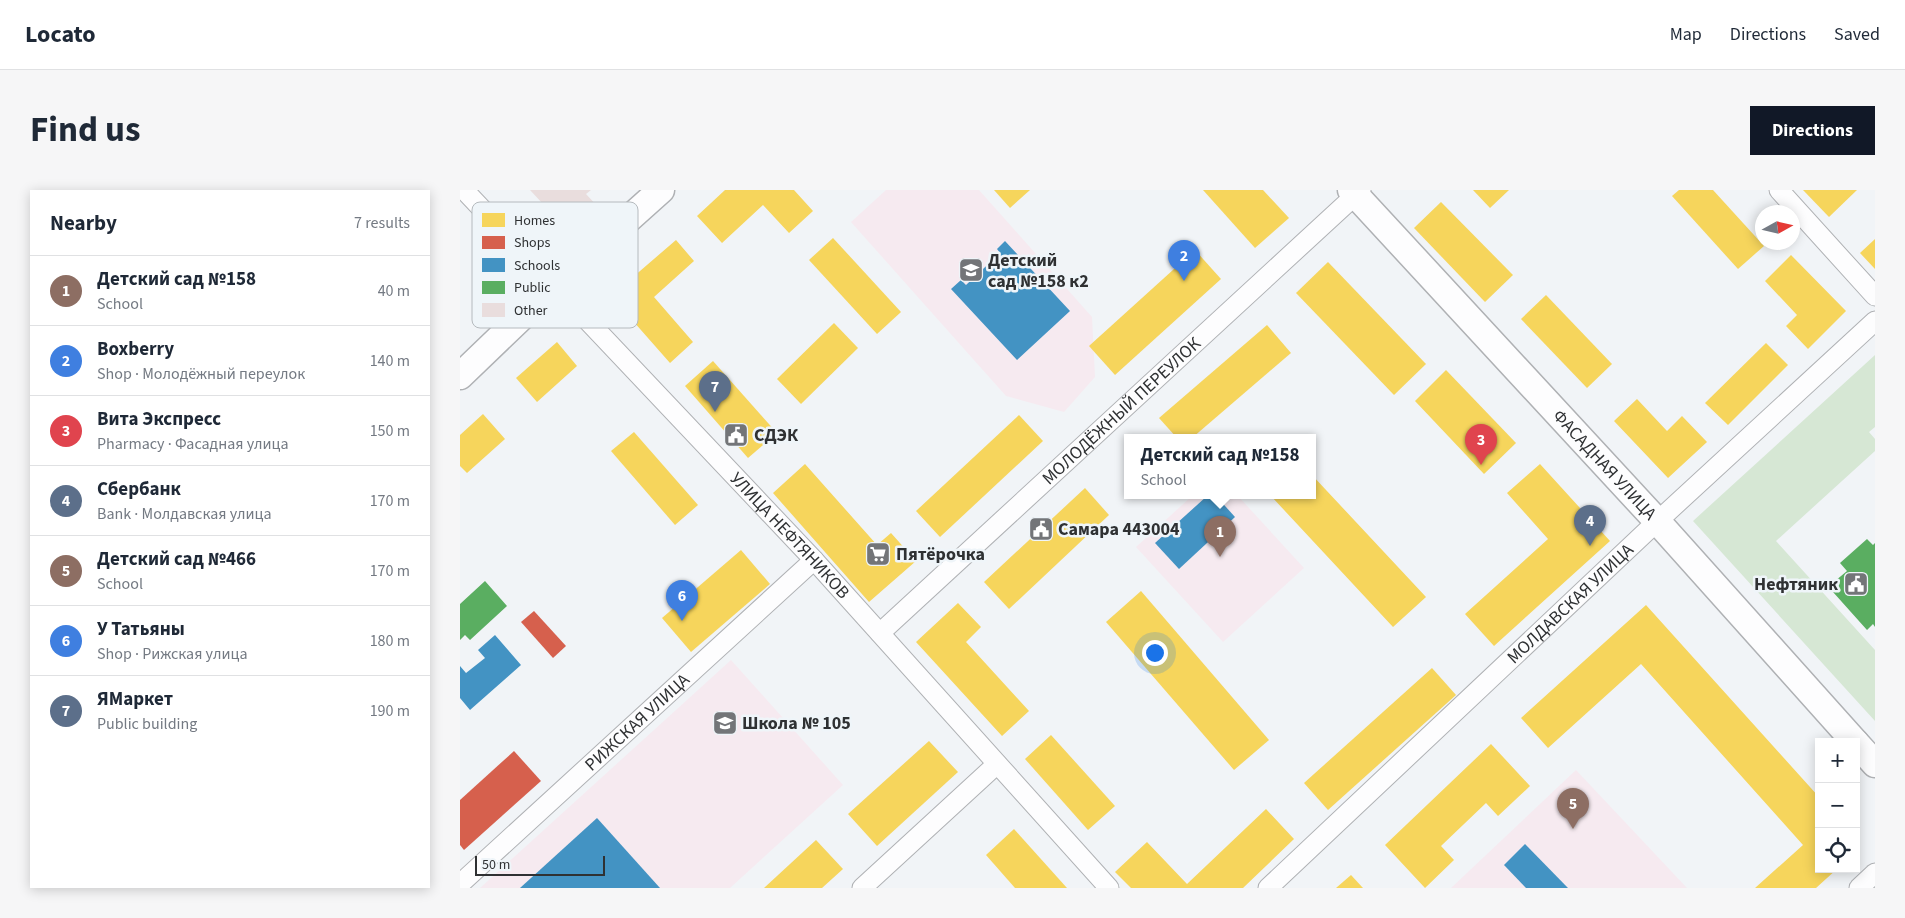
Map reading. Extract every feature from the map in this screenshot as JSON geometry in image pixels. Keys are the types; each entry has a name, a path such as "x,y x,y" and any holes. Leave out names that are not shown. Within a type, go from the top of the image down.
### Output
{"main road":[{"path":"638,211 661,190"},
{"name":"ФАСАДНАЯ УЛИЦА","path":"1356,192 1851,738"},
{"path":"460,376 510,328"},
{"name":"ФАСАДНАЯ УЛИЦА","path":"1860,747 1875,764"}],"street":[{"name":"УЛИЦА НЕФТЯНИКОВ","path":"464,190 475,202"},
{"path":"1779,190 1875,296"},
{"name":"МОЛОДЁЖНЫЙ ПЕРЕУЛОК","path":"880,633 1356,192"},
{"name":"МОЛДАВСКАЯ УЛИЦА","path":"1268,888 1657,522 1875,321"},
{"name":"УЛИЦА НЕФТЯНИКОВ","path":"595,328 814,560 1109,888"},
{"name":"РИЖСКАЯ УЛИЦА","path":"460,884 814,560"},
{"path":"862,888 997,764"},
{"path":"1860,888 1875,873"}],"shaded area":[{"name":"Детский сад №158 к2","path":"886,190 979,190 1092,317 1095,377 1064,412 1006,396 851,222"},
{"path":"1189,499 1241,499 1304,568 1223,642 1136,547"},
{"name":"Школа № 105","path":"731,660 843,785 730,888 480,888"},
{"path":"1576,770 1687,888 1451,888"}],"green space":[{"path":"1875,355 1875,427 1869,432 1875,439 1875,451 1776,541 1875,650 1875,721 1693,521"}],"building: Homes":[{"path":"725,190 794,190 813,211 789,233 763,205 722,243 697,216"},
{"path":"994,190 1030,190 1010,208"},
{"path":"1203,190 1263,190 1289,218 1255,248"},
{"path":"1473,190 1509,190 1490,208"},
{"path":"1679,190 1713,190 1755,236 1755,250 1759,250 1738,269 1672,196"},
{"path":"1803,190 1857,190 1829,217"},
{"path":"1441,202 1513,275 1485,302 1414,228"},
{"path":"833,238 901,312 877,334 809,260"},
{"path":"1875,239 1875,269 1860,253"},
{"path":"676,240 694,261 654,297 693,342 670,363 638,327 638,273"},
{"path":"1195,250 1221,279 1115,375 1089,346"},
{"path":"1791,255 1846,311 1808,349 1786,326 1797,315 1765,281"},
{"path":"1328,262 1426,364 1394,395 1296,293"},
{"path":"1546,295 1612,364 1587,388 1521,319"},
{"path":"834,323 858,348 801,404 777,379"},
{"path":"1267,325 1291,353 1197,434 1173,434 1159,418"},
{"path":"557,342 577,366 537,402 516,378"},
{"path":"1766,343 1788,365 1728,425 1705,403"},
{"path":"713,361 777,433 748,458 685,386"},
{"path":"1446,370 1516,443 1484,474 1415,401"},
{"path":"1637,399 1667,431 1682,416 1707,442 1668,478 1614,421"},
{"path":"483,414 505,439 467,473 460,466 460,435"},
{"path":"1019,415 1043,441 940,537 916,511"},
{"path":"634,432 698,505 675,525 611,451"},
{"path":"805,464 877,545 891,533 916,561 869,602 773,493"},
{"path":"1540,464 1610,541 1494,646 1465,614 1548,539 1507,493"},
{"path":"1316,479 1426,597 1393,627 1274,499 1316,499"},
{"path":"1085,488 1109,515 1009,609 984,582"},
{"path":"741,550 770,584 691,652 662,618"},
{"path":"1141,591 1269,740 1234,770 1106,622"},
{"path":"958,603 981,627 966,642 1029,711 1002,736 916,642"},
{"path":"1646,605 1815,793 1815,873 1833,873 1816,888 1755,888 1803,845 1641,664 1548,748 1521,718"},
{"path":"1432,668 1456,695 1328,810 1304,783"},
{"path":"1051,735 1115,806 1088,830 1025,759"},
{"path":"929,741 958,772 877,846 848,814"},
{"path":"1491,744 1530,786 1498,816 1486,803 1441,846 1454,860 1425,888 1385,845"},
{"path":"1266,809 1294,839 1243,888 1131,888 1115,872 1147,842 1187,884"},
{"path":"1014,829 1067,888 1015,888 986,855"},
{"path":"816,840 843,869 822,888 764,888"},
{"path":"1351,875 1363,888 1336,888"}],"building: Shops":[{"path":"534,611 566,646 553,658 521,622"},
{"path":"514,751 541,781 464,850 460,845 460,800"}],"building: Schools":[{"path":"1005,241 1070,311 1017,360 951,289 961,280 966,285 1000,253 997,249"},
{"path":"1204,499 1219,499 1235,517 1179,569 1155,543"},
{"path":"495,635 521,665 470,710 460,698 460,666 466,673 485,658 478,650"},
{"path":"597,818 660,888 520,888"},
{"path":"1525,844 1568,888 1526,888 1504,865"}],"building: Public":[{"name":"Нефтяник","path":"1867,539 1873,545 1875,543 1875,627 1873,624 1867,630 1833,592 1839,586 1835,581 1847,571 1840,563"},
{"path":"485,581 507,606 470,640 465,635 460,640 460,604"}],"building: Other":[{"path":"530,190 591,190 586,194 593,202 541,202"}],"place":[{"name":"Детский сад №158 к2","path":"971,270"},
{"name":"Boxberry","path":"1184,281"},
{"name":"ЯМаркет","path":"715,412"},
{"name":"СДЭК","path":"736,435"},
{"name":"Вита Экспресс","path":"1481,465"},
{"name":"Самара 443004","path":"1041,529"},
{"name":"Сбербанк","path":"1590,546"},
{"name":"Пятёрочка","path":"878,554"},
{"name":"Детский сад №158","path":"1220,557"},
{"name":"Нефтяник","path":"1856,584"},
{"name":"У Татьяны","path":"682,621"},
{"name":"Школа № 105","path":"725,723"},
{"name":"Детский сад №466","path":"1573,829"}]}
